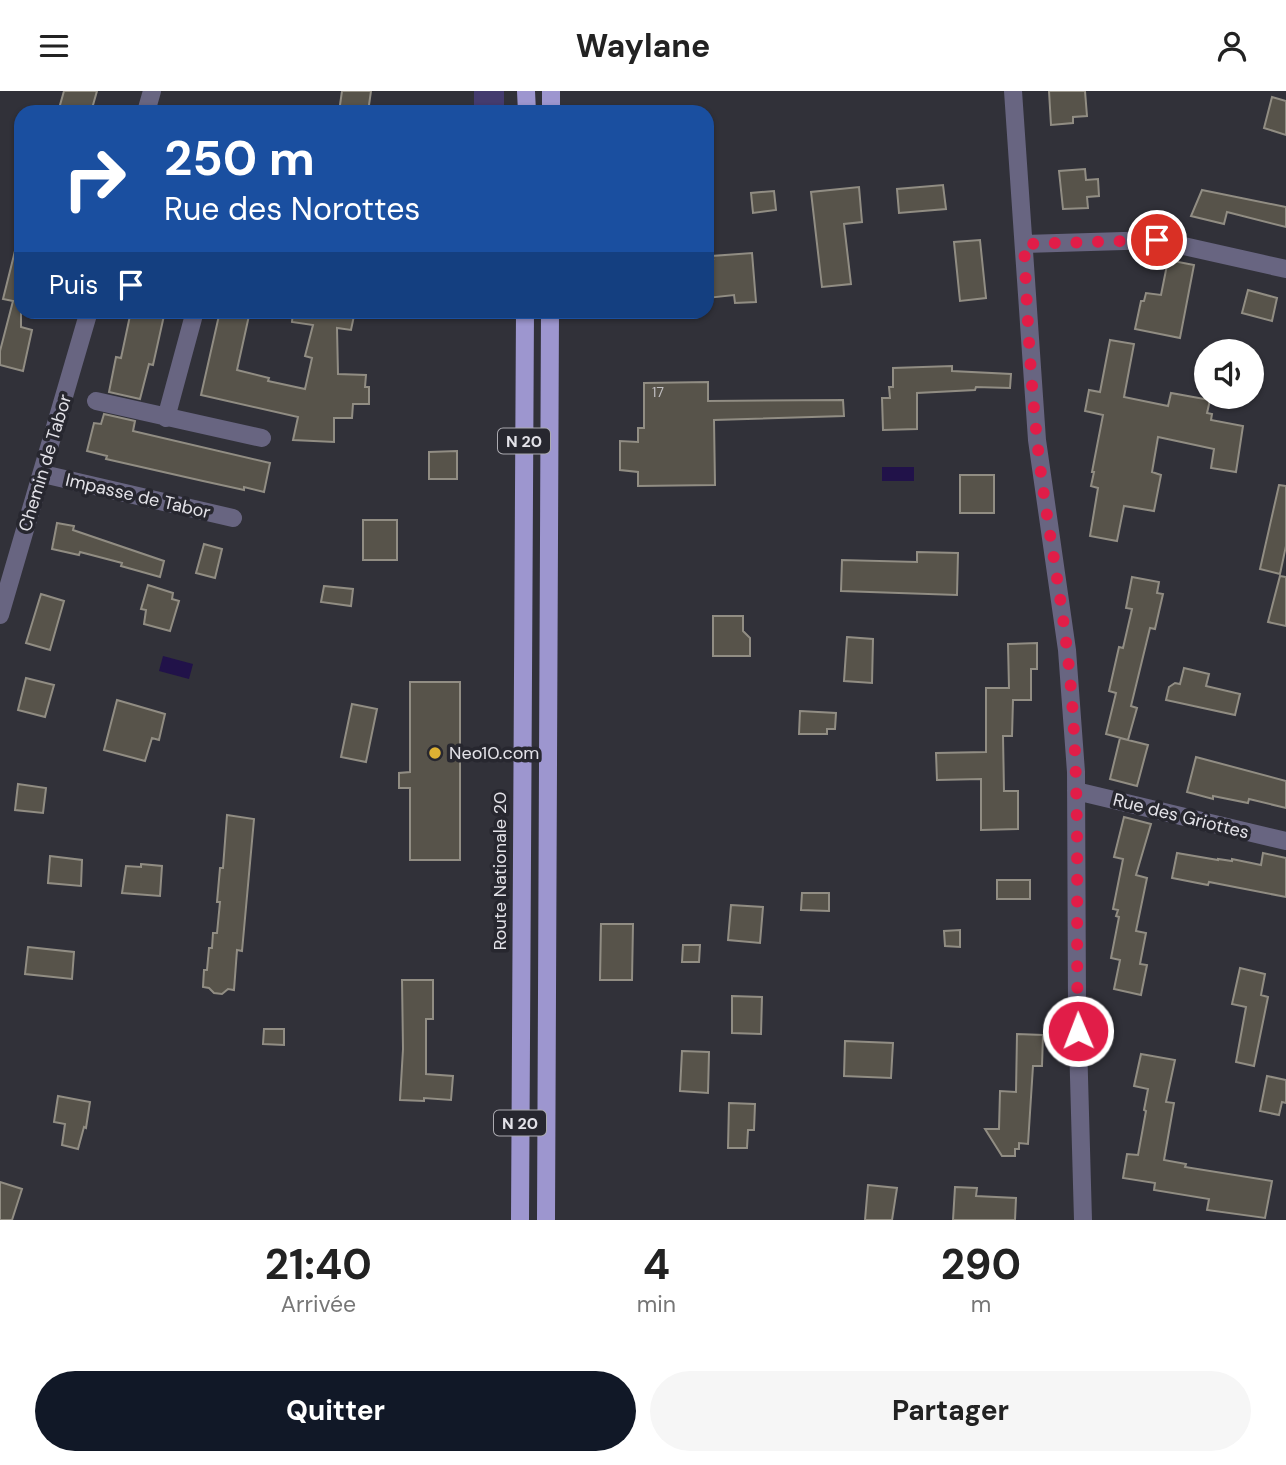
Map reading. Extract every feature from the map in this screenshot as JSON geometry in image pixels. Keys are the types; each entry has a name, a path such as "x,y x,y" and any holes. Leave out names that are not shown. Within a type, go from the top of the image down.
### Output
{"main road":[{"name":"Route Nationale 20","path":"520,1220 525,319"},
{"name":"N 20","path":"546,1220 550,319"}],"street":[{"path":"1013,91 1037,440 1068,650 1076,791 1077,1006 1083,1220"},
{"path":"1024,244 1157,240 1286,269"},
{"name":"Chemin de Tabor","path":"0,615 5,576 43,474 87,319"},
{"path":"166,418 193,319"},
{"path":"96,401 262,438"},
{"name":"Impasse de Tabor","path":"43,474 233,518"},
{"name":"Rue des Griottes","path":"1076,791 1286,841"}],"shaded area":[{"path":"474,91 504,91 504,105 474,105"},
{"path":"882,467 914,467 914,481 882,481"},
{"path":"163,656 193,664 189,679 159,671"}],"building":[{"path":"64,91 97,91 93,105 60,105"},
{"path":"342,91 371,91 369,105 340,105"},
{"path":"1049,91 1085,91 1087,116 1073,117 1073,123 1051,125"},
{"path":"1272,97 1286,101 1286,135 1264,128"},
{"path":"1085,169 1086,180 1098,179 1099,196 1087,197 1088,208 1063,209 1059,171"},
{"path":"943,185 946,209 899,213 897,189"},
{"path":"859,187 862,222 844,224 851,284 822,287 811,192"},
{"path":"1202,190 1286,207 1286,227 1227,212 1224,224 1191,216"},
{"path":"774,191 776,210 753,213 751,193"},
{"path":"980,240 986,298 960,301 954,242"},
{"path":"752,253 756,302 735,303 734,295 714,297 714,256"},
{"path":"14,255 14,319 21,319 21,327 32,330 23,371 0,365 0,351 13,301 3,299"},
{"path":"1168,260 1194,265 1180,338 1135,329 1141,301 1144,301 1146,293 1161,295"},
{"path":"1248,290 1277,298 1272,321 1242,313"},
{"path":"129,319 163,319 153,365 149,364 140,399 109,392 116,357 121,358"},
{"path":"218,319 248,319 237,370 269,378 268,381 305,389 312,358 305,356 313,325 292,322 292,319 353,319 351,330 337,328 338,374 366,375 365,387 369,387 369,404 353,404 352,418 334,418 334,442 293,440 298,417 201,395"},
{"path":"1110,340 1134,344 1124,397 1168,406 1171,393 1194,397 1194,409 1208,409 1207,413 1212,414 1211,420 1243,426 1236,472 1211,468 1214,449 1158,437 1152,472 1161,475 1154,511 1124,506 1117,541 1090,536 1098,488 1091,486 1092,472 1103,415 1085,411 1089,390 1100,392"},
{"path":"952,366 952,371 1011,374 1010,388 976,387 975,390 917,393 917,429 883,430 882,398 890,398 893,368"},
{"path":"708,382 708,401 843,400 844,416 714,420 715,485 638,486 638,472 620,470 620,441 638,442 638,428 644,428 644,383"},
{"path":"104,414 135,421 133,431 270,463 264,492 244,487 244,490 106,459 107,456 87,451 94,423 101,424"},
{"path":"457,451 457,479 429,479 429,452"},
{"path":"960,475 994,475 994,513 960,513"},
{"path":"1279,485 1286,486 1286,546 1280,574 1260,569"},
{"path":"363,520 397,520 397,560 363,560"},
{"path":"57,523 74,526 73,530 164,561 160,577 80,552 79,555 52,549"},
{"path":"204,544 222,549 215,578 196,573"},
{"path":"917,552 958,553 957,595 841,591 842,560 917,562"},
{"path":"1280,576 1286,577 1286,626 1268,622"},
{"path":"1132,577 1159,582 1157,593 1163,594 1155,629 1150,628 1131,706 1137,708 1128,740 1106,734 1116,693 1109,691 1119,647 1123,648 1132,609 1126,608"},
{"path":"148,585 173,593 172,599 179,601 170,631 144,624 146,610 141,609"},
{"path":"324,586 353,589 351,606 321,602"},
{"path":"41,594 64,601 50,650 26,643"},
{"path":"713,616 743,616 743,631 750,638 750,656 713,656"},
{"path":"847,637 873,639 872,683 844,681"},
{"path":"1037,643 1037,669 1031,669 1031,700 1013,700 1012,736 1003,736 1004,791 1018,791 1018,829 981,830 981,779 937,780 936,753 986,752 986,688 1009,688 1008,644"},
{"path":"1184,668 1209,674 1206,686 1240,694 1235,715 1166,700 1169,687 1175,683 1180,684"},
{"path":"26,678 54,685 45,717 18,710"},
{"name":"Neo10.com","path":"410,682 460,682 460,860 410,860 410,788 399,788 399,773 410,772"},
{"path":"117,700 165,714 159,740 152,738 145,761 104,750"},
{"path":"352,704 377,709 366,762 341,757"},
{"path":"800,711 836,713 835,729 827,729 827,734 799,734"},
{"path":"1120,738 1148,745 1137,786 1110,779"},
{"path":"1196,757 1286,781 1286,808 1249,799 1248,803 1213,796 1213,799 1187,792"},
{"path":"18,784 46,788 43,813 15,810"},
{"path":"227,815 254,819 242,951 237,950 234,990 228,989 222,994 203,987 209,948 212,948 213,933 217,933 220,902 217,902"},
{"path":"1124,817 1151,824 1136,875 1147,878 1136,931 1146,933 1140,964 1147,965 1141,995 1114,989 1120,960 1111,958 1119,917 1116,916 1118,910 1113,909 1123,859 1114,857"},
{"path":"1177,853 1261,865 1263,853 1286,858 1286,897 1209,882 1208,885 1172,878"},
{"path":"50,856 82,860 81,886 48,883"},
{"path":"141,864 162,866 160,896 122,893 126,866 141,867"},
{"path":"997,880 1030,880 1030,899 997,899"},
{"path":"802,893 829,893 829,911 801,910"},
{"path":"731,905 763,907 760,943 728,940"},
{"path":"601,924 633,924 632,980 600,980"},
{"path":"960,930 960,947 945,946 944,931"},
{"path":"683,945 700,945 699,962 682,962"},
{"path":"28,947 74,952 72,979 25,974"},
{"path":"1240,968 1265,974 1261,995 1268,997 1254,1066 1236,1062 1246,1007 1232,1004"},
{"path":"402,980 433,980 433,1019 426,1019 426,1074 453,1076 451,1100 400,1100 403,1049"},
{"path":"732,996 762,997 761,1034 732,1033"},
{"path":"264,1029 284,1029 284,1045 263,1044"},
{"path":"1017,1034 1043,1035 1042,1066 1033,1066 1028,1144 1019,1143 1015,1156 1002,1156 985,1129 999,1129 1000,1091 1016,1092"},
{"path":"845,1041 893,1043 891,1078 844,1076"},
{"path":"682,1051 709,1052 708,1093 680,1091"},
{"path":"1141,1054 1175,1060 1166,1102 1174,1103 1164,1160 1186,1164 1185,1167 1272,1181 1265,1218 1207,1210 1209,1199 1154,1190 1155,1183 1123,1178 1127,1154 1138,1155 1146,1111 1148,1089 1134,1086"},
{"path":"1267,1076 1286,1080 1286,1103 1282,1102 1279,1115 1260,1111"},
{"path":"58,1096 90,1102 86,1128 84,1127 78,1149 62,1145 65,1124 54,1122"},
{"path":"729,1103 755,1104 754,1130 748,1130 747,1148 728,1148"},
{"path":"0,1182 22,1189 12,1220 0,1220"},
{"path":"868,1185 897,1188 892,1220 865,1220"},
{"path":"955,1187 977,1188 976,1196 1016,1198 1015,1220 953,1220"}],"place":[{"name":"Neo10.com","path":"435,753"}],"route":[{"path":"1078,1031 1076,772 1068,650 1037,440 1024,244 1157,240"}]}
